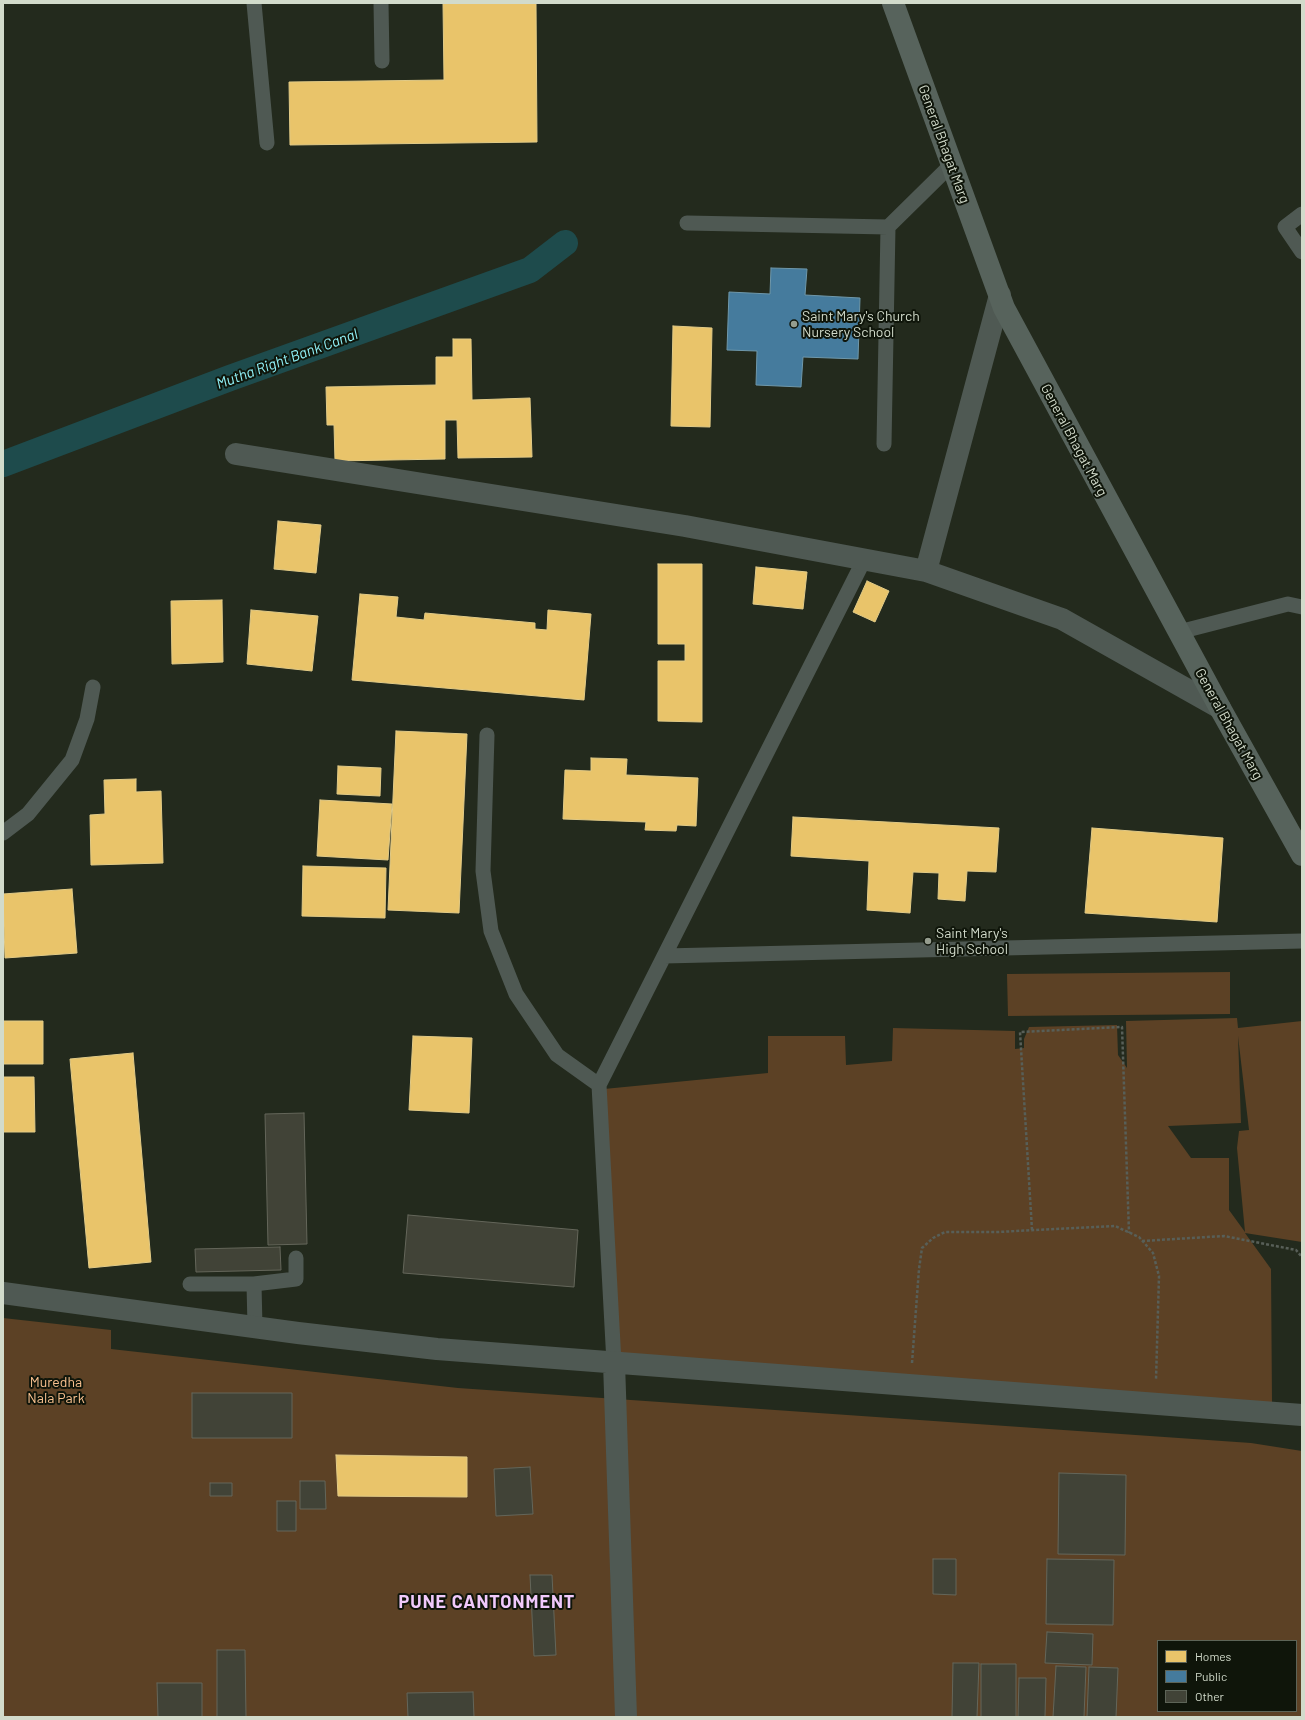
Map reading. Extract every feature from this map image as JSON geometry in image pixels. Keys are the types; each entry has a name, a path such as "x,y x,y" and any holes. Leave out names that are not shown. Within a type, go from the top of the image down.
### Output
{"street":[{"name":"General Bhagat Marg","path":"893,3 1004,308 1220,708 1302,855"},
{"path":"926,572 1000,295"},
{"path":"236,454 685,526 926,572 1062,619 1220,708"},
{"path":"3,1293 255,1327 437,1349 1302,1415"},
{"path":"614,1363 626,1717"}],"lane":[{"path":"254,3 267,142"},
{"path":"381,3 382,61"},
{"path":"884,444 888,227 952,164"},
{"path":"1302,214 1285,226 1302,252"},
{"path":"687,223 888,227"},
{"path":"614,1363 599,1085 864,560"},
{"path":"1179,632 1288,604 1302,607"},
{"path":"3,833 28,814 72,760 87,719 93,687"},
{"path":"487,734 483,871 491,931 516,994 557,1055 599,1085"},
{"path":"664,956 1302,941"},
{"path":"190,1284 254,1284 296,1279 296,1258"},
{"path":"254,1284 255,1327"}],"path":[{"path":"1032,1230 1020,1032 1122,1026 1129,1233"},
{"path":"910,1385 922,1248 933,1238 945,1232 1115,1226 1139,1237 1153,1254 1159,1276 1156,1404"},
{"path":"1142,1241 1224,1236 1296,1250 1302,1257"}],"green space":[{"path":"1230,972 1230,1014 1008,1016 1007,974"},
{"path":"1237,1018 1238,1028 1302,1021 1302,1242 1245,1233 1271,1269 1272,1403 618,1358 604,1089 768,1073 768,1036 845,1036 846,1065 892,1061 893,1028 1015,1031 1015,1049 1024,1048 1024,1039 1029,1027 1117,1025 1118,1055 1127,1068 1126,1021","holes":["1238,1036 1249,1130 1239,1131 1237,1148 1245,1232 1229,1210 1229,1158 1191,1158 1168,1126 1241,1123"]},
{"name":"Muredha Nala Park","path":"3,1318 111,1330 111,1349 458,1388 1251,1443 1302,1451 1302,1717 3,1717"}],"building: Homes":[{"path":"443,3 536,3 537,142 290,145 289,82 444,80"},
{"path":"673,326 712,328 710,427 671,426"},
{"path":"453,339 471,339 472,400 530,398 532,457 458,458 457,420 445,420 445,459 335,461 334,425 327,425 326,387 436,385 436,357 453,357"},
{"path":"278,521 321,525 316,573 274,569"},
{"path":"658,564 702,564 702,722 658,721 658,661 685,661 685,644 658,644"},
{"path":"756,567 807,572 803,609 753,604"},
{"path":"867,581 889,591 875,622 853,612"},
{"path":"360,594 398,597 396,617 424,620 425,613 535,623 535,629 547,630 548,610 591,614 584,700 352,680"},
{"path":"222,600 223,662 172,664 171,601"},
{"path":"251,610 318,616 312,671 247,664"},
{"path":"396,731 467,734 459,913 388,910"},
{"path":"591,758 627,759 626,775 698,778 696,826 677,825 676,831 645,830 646,822 563,819 565,770 591,771"},
{"path":"338,766 381,768 380,796 337,794"},
{"path":"136,779 136,792 161,791 163,863 91,865 90,815 105,814 104,780"},
{"path":"320,800 392,804 388,860 317,856"},
{"path":"793,817 999,828 996,872 967,871 965,901 938,899 939,873 913,872 910,913 867,910 869,861 791,856"},
{"path":"1092,828 1223,838 1217,922 1085,913"},
{"path":"303,866 386,868 385,918 302,916"},
{"path":"72,889 77,953 5,958 3,894"},
{"path":"3,1021 43,1021 43,1064 3,1064"},
{"path":"413,1036 472,1038 469,1113 409,1110"},
{"path":"133,1053 151,1262 89,1268 70,1059"},
{"path":"3,1077 34,1077 35,1132 3,1132"},
{"path":"336,1455 467,1457 467,1497 338,1496"}],"building: Public":[{"name":"Saint Mary's Church Nursery School","path":"771,268 807,269 805,295 860,298 858,359 803,357 801,387 756,385 757,351 727,350 729,292 770,294"}],"building: Other":[{"path":"304,1113 307,1244 268,1245 265,1114"},
{"path":"408,1215 578,1230 574,1287 403,1273"},
{"path":"280,1247 281,1270 196,1272 195,1249"},
{"path":"192,1393 292,1393 292,1438 192,1438"},
{"path":"530,1467 533,1514 496,1516 494,1469"},
{"path":"1059,1473 1126,1475 1125,1555 1058,1554"},
{"path":"300,1481 325,1481 326,1509 300,1509"},
{"path":"210,1483 232,1483 232,1496 210,1496"},
{"path":"277,1501 296,1501 296,1531 277,1531"},
{"path":"933,1559 956,1559 956,1595 933,1594"},
{"path":"1047,1559 1114,1560 1113,1625 1046,1624"},
{"path":"530,1575 552,1575 556,1655 534,1656"},
{"path":"1047,1632 1093,1634 1092,1665 1045,1663"},
{"path":"217,1650 245,1650 246,1717 217,1717"},
{"path":"953,1663 979,1663 977,1717 952,1717"},
{"path":"981,1664 1016,1664 1016,1717 981,1717"},
{"path":"1056,1666 1086,1667 1084,1717 1053,1717"},
{"path":"1089,1667 1118,1668 1116,1717 1087,1717"},
{"path":"1019,1678 1046,1678 1045,1717 1018,1717"},
{"path":"157,1683 202,1683 202,1717 158,1717"},
{"path":"473,1692 474,1717 408,1717 407,1693"}],"waterway":[{"name":"Mutha Right Bank Canal","path":"3,464 230,378 530,270 565,243"}],"place":[{"name":"Saint Mary's Church Nursery School","path":"794,324"},
{"name":"Saint Mary's High School","path":"928,941"}],"district":[{"name":"PUNE CANTONMENT","path":"487,1602"}]}
